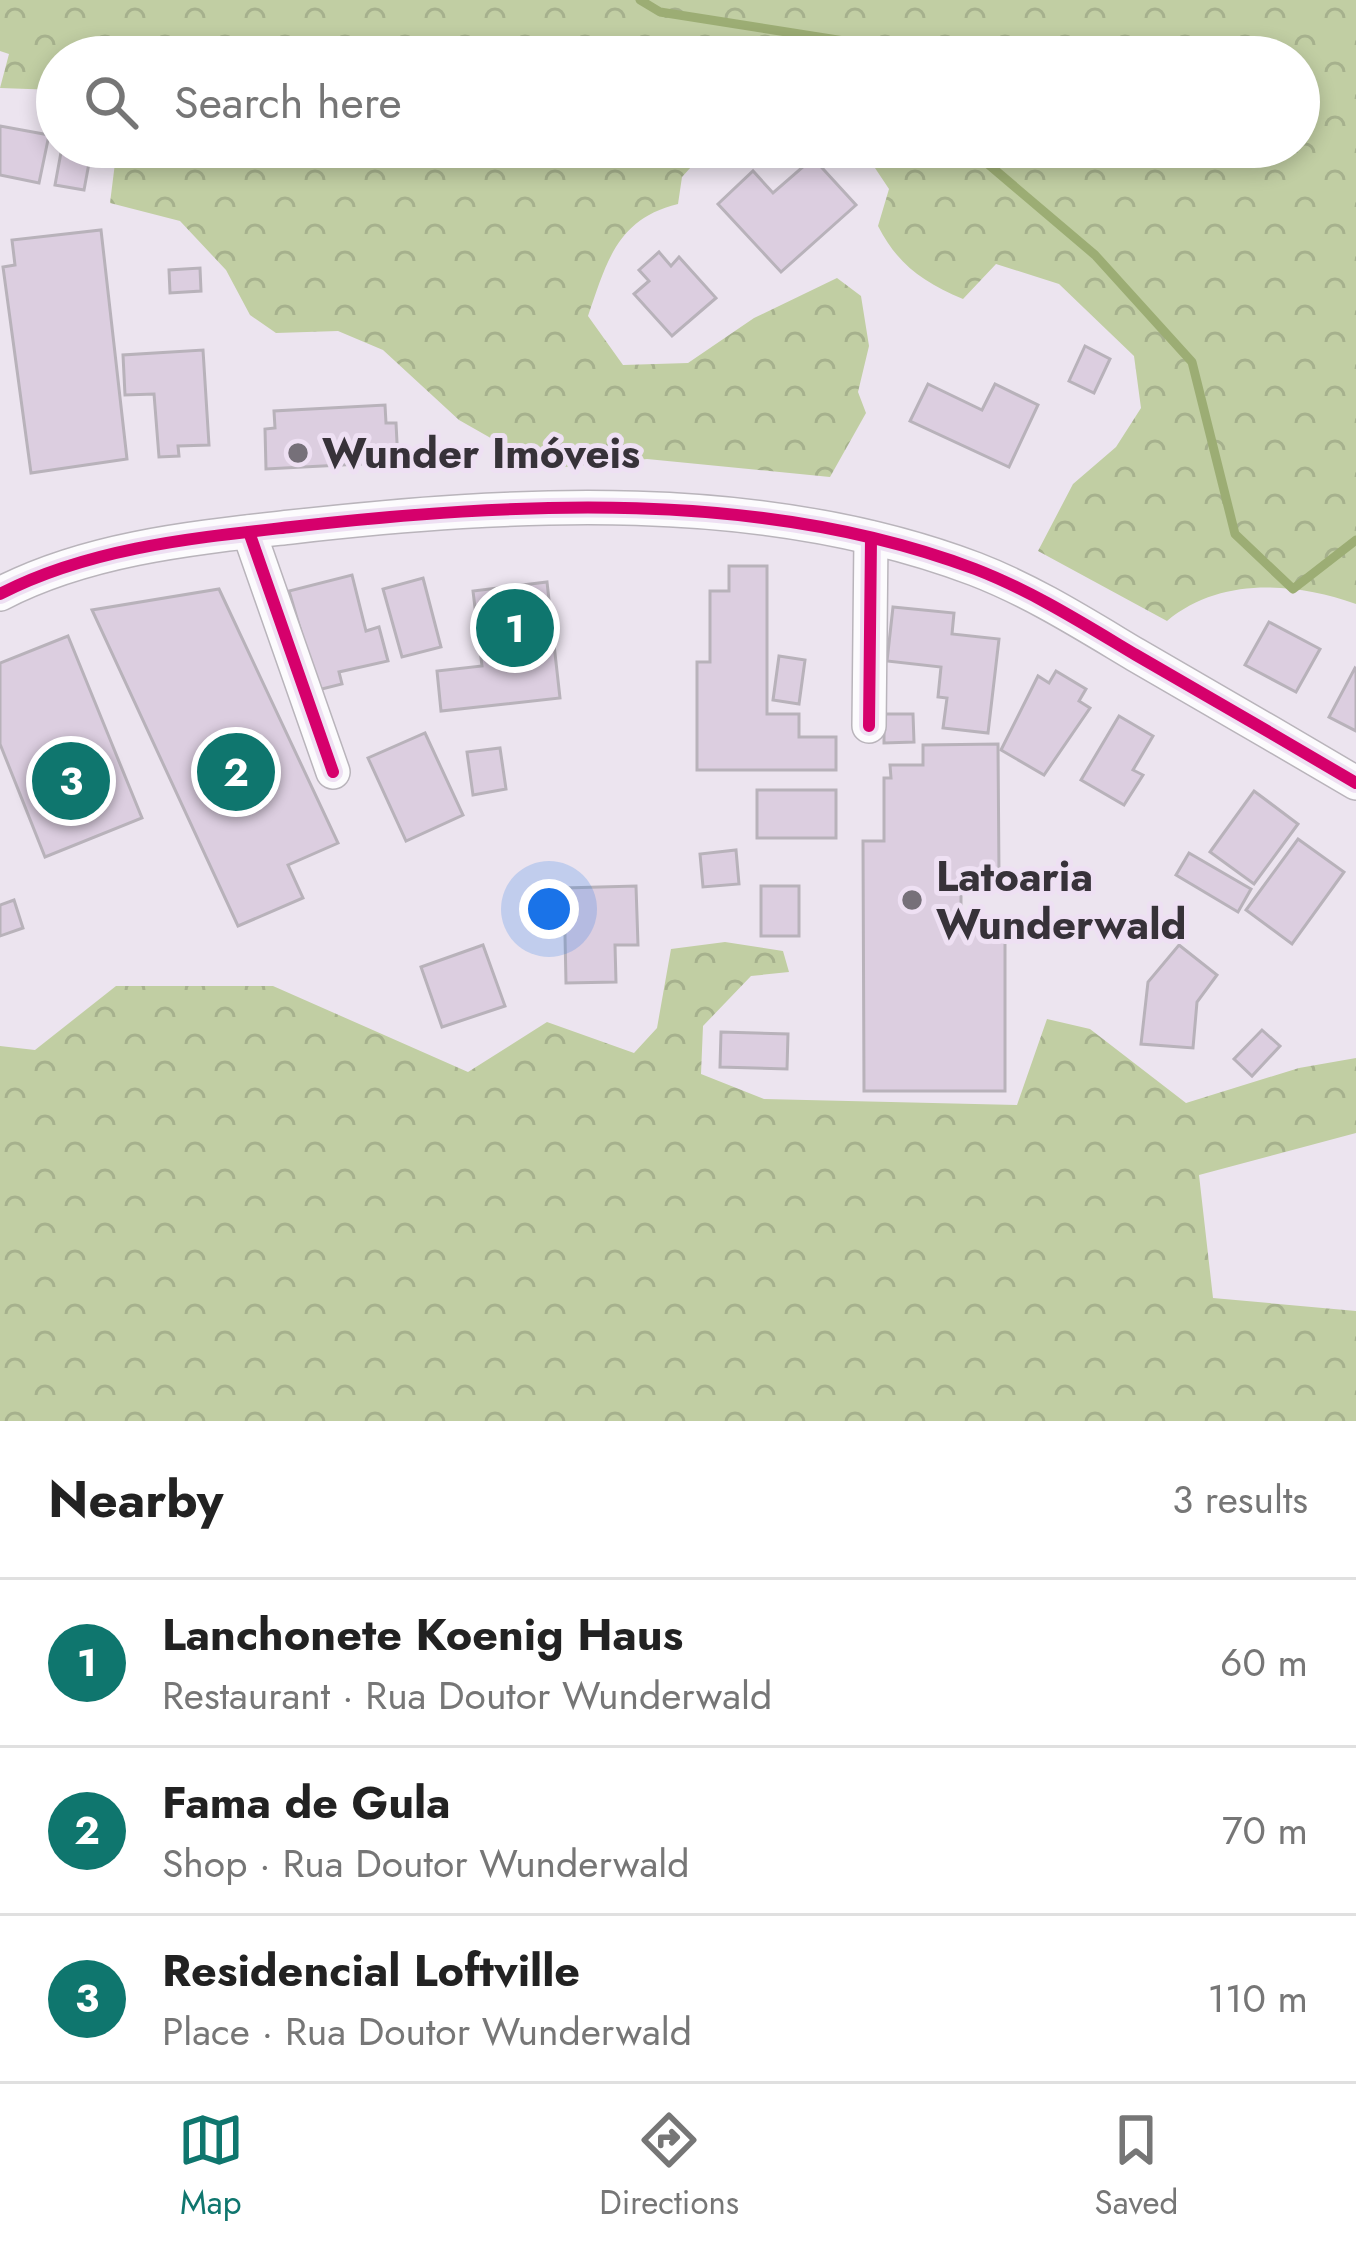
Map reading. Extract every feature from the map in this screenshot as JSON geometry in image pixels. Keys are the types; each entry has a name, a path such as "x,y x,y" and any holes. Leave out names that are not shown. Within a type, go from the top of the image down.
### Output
{"street":[{"path":"0,594 73,564 249,532 424,514 573,509 698,513 871,538 940,557 1021,590 1356,782"},
{"path":"249,532 333,772"},
{"path":"869,726 871,538"}],"green space":[{"path":"0,0 1356,0 1356,604 1282,588 1233,590 1188,607 1167,621 1038,551 1073,484 1116,447 1141,408 1134,356 1059,284 996,264 963,299 913,271 878,226 889,189 875,168 1320,168 1320,36 36,36 36,89 0,88 9,54 0,51"},
{"path":"114,168 690,168 682,177 678,204 641,220 617,245 588,316 623,365 688,363 754,318 837,278 861,296 869,346 858,392 866,413 830,477 647,459 545,469 459,420 383,350 338,331 276,333 250,315 226,270 180,221 110,203"},
{"path":"725,942 783,951 789,972 751,976 703,1026 701,1074 764,1099 1017,1105 1047,1019 1090,1029 1186,1103 1299,1068 1356,1058 1356,1133 1199,1175 1213,1298 1356,1311 1356,1421 0,1421 0,1046 35,1050 116,986 273,986 468,1072 547,1022 634,1053 657,1028 671,949"}],"building":[{"path":"0,126 36,133 36,168 42,168 39,183 0,175"},
{"path":"58,168 88,168 84,190 55,185"},
{"path":"802,168 822,168 856,205 781,272 718,204 753,171 773,193"},
{"path":"101,230 127,459 31,473 3,267 15,265 12,240"},
{"path":"659,252 671,266 679,257 716,298 672,336 634,294 649,281 639,270"},
{"path":"200,268 201,291 170,293 169,270"},
{"path":"1085,346 1110,359 1094,393 1069,381"},
{"path":"203,350 209,445 178,446 179,456 159,457 154,394 125,395 123,355"},
{"path":"928,384 982,410 995,384 1038,405 1009,467 910,421"},
{"path":"385,405 386,423 396,423 398,462 266,469 265,429 275,428 274,411"},
{"path":"729,566 767,566 767,714 799,714 799,737 836,737 836,770 697,770 697,662 710,662 710,591 729,591"},
{"path":"352,575 366,631 379,627 388,661 339,672 342,684 318,690 289,591"},
{"path":"423,578 441,647 402,657 383,589"},
{"path":"547,582 560,698 441,711 437,671 482,666 473,591"},
{"path":"219,589 338,843 288,865 303,898 238,926 92,610"},
{"path":"893,607 954,613 952,634 999,639 988,733 943,728 947,698 938,697 941,667 887,661"},
{"path":"1269,622 1320,649 1296,692 1245,665"},
{"path":"68,636 142,818 45,857 0,744 0,663"},
{"path":"779,656 805,660 799,704 773,700"},
{"path":"1356,669 1356,731 1329,717"},
{"path":"1056,671 1086,689 1079,701 1090,708 1044,775 1001,750 1038,676 1049,683"},
{"path":"884,714 913,714 914,742 884,743"},
{"path":"1119,716 1153,736 1133,770 1143,775 1124,805 1081,780"},
{"path":"425,733 463,815 406,841 368,758"},
{"name":"Latoaria Wunderwald","path":"998,744 999,874 961,874 961,925 1005,925 1005,1091 864,1091 863,841 884,841 884,778 891,778 890,765 923,765 923,745"},
{"path":"500,748 506,789 473,795 467,752"},
{"path":"757,790 836,790 836,838 757,838"},
{"path":"1254,791 1298,824 1254,884 1210,852"},
{"path":"1298,839 1344,872 1292,944 1246,910"},
{"path":"736,850 739,884 703,887 700,854"},
{"path":"1189,853 1251,889 1238,912 1176,875"},
{"path":"636,886 638,945 615,945 616,982 566,983 564,888"},
{"path":"761,886 799,886 799,936 761,936"},
{"path":"14,900 23,928 0,936 0,905"},
{"path":"483,945 505,1006 442,1027 421,967"},
{"path":"1179,945 1217,975 1197,1002 1193,1048 1141,1044 1148,982"},
{"path":"1262,1030 1280,1046 1252,1076 1234,1059"},
{"path":"721,1032 788,1034 787,1069 720,1067"}],"waterway":[{"path":"640,0 660,12 812,36"},
{"path":"993,168 1095,255 1192,362 1235,534 1293,589 1356,540"}],"cycle path":[{"path":"0,594 69,566 142,547 376,518 636,508 809,525 893,543 1017,587 1356,783"},
{"path":"249,532 333,772"},
{"path":"869,726 871,538"}],"place":[{"name":"Wunder Imóveis","path":"298,453"},
{"name":"Lanchonete Koenig Haus","path":"515,628"},
{"name":"Fama de Gula","path":"236,772"},
{"name":"Residencial Loftville","path":"71,781"},
{"name":"Latoaria Wunderwald","path":"912,900"}]}
